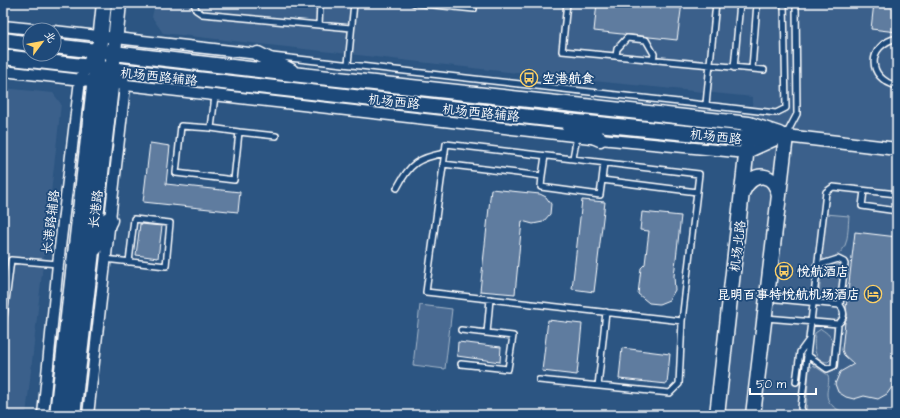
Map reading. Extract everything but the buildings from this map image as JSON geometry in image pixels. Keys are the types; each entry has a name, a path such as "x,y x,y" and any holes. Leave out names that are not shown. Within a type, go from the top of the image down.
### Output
{"main road":[{"name":"长港路","path":"72,415 97,258 103,76 96,51 100,36 104,3"},
{"name":"长港路","path":"56,411 103,76 116,54 115,38 119,3"},
{"path":"3,40 22,43"},
{"name":"机场西路","path":"62,47 300,76 749,124 786,136"},
{"path":"258,54 300,76"},
{"name":"机场西路","path":"3,57 103,76 748,139 786,136"},
{"path":"557,120 600,139"},
{"name":"机场北路","path":"717,415 743,191 749,124"},
{"path":"754,415 786,136"},
{"path":"743,191 747,183 754,178 763,176 772,180 777,187 779,196"},
{"path":"97,258 109,220"}],"street":[{"path":"3,26 22,28"},
{"path":"62,32 258,54"},
{"name":"机场西路辅路","path":"3,71 103,76 215,96 600,139 747,153 786,136"},
{"path":"103,76 109,220"},
{"name":"长港路辅路","path":"43,415 58,264 103,76"},
{"name":"机场西路","path":"786,136 897,149"},
{"path":"88,415 97,258"}],"lane":[{"path":"194,3 196,10 202,14 351,28"},
{"path":"319,25 320,3"},
{"path":"348,64 354,3"},
{"path":"414,3 474,9"},
{"path":"567,3 562,51 764,70"},
{"path":"706,104 716,3"},
{"path":"734,68 740,3"},
{"path":"752,69 757,3"},
{"path":"258,54 776,113 786,108 784,3"},
{"path":"786,136 797,114 796,3"},
{"path":"616,56 617,49 627,38 646,40 654,54 653,60"},
{"path":"897,38 885,43 878,50 874,60 875,69 880,77 887,83 897,86"},
{"path":"211,128 215,96"},
{"path":"239,132 234,180 176,173 181,126 211,128 276,136"},
{"path":"574,158 577,136"},
{"path":"539,380 670,393 679,384 682,321 699,174 446,144 426,292 682,321"},
{"path":"398,188 405,172 417,161 445,153"},
{"path":"545,156 541,187 600,195 604,162"},
{"path":"443,164 542,176"},
{"path":"602,180 697,192"},
{"path":"804,415 801,408 806,354 826,192 833,187 897,194"},
{"path":"864,191 862,206 897,211"},
{"path":"97,258 129,262 166,266 170,223 134,219 129,262"},
{"path":"3,325 10,260 58,264"},
{"path":"806,354 827,369 834,366 838,324 844,318 844,313 840,305 844,262 838,260 816,266"},
{"path":"767,298 840,305"},
{"path":"486,333 490,299"},
{"path":"598,386 606,312"},
{"path":"765,318 838,324"},
{"path":"461,330 513,336 508,369 461,364"},
{"path":"796,382 800,352 808,341"}],"shaded area":[{"path":"155,3 897,3 897,415 715,415 753,97 544,76 163,33 152,17"},
{"path":"3,88 53,93 61,104 26,415 3,415"},
{"path":"826,214 849,216 846,244 839,254 824,260 821,254"},
{"path":"835,264 840,265 842,269 839,291 826,299 822,299 819,295 821,273"},
{"path":"420,305 452,309 445,369 413,365"},
{"path":"821,329 829,335 832,342 831,359 828,362 819,359 815,351 815,333"},
{"path":"813,365 828,375 829,383 827,394 830,403 838,410 858,415 823,415 810,413 806,410 809,370"}],"place":[{"name":"空港航食","path":"529,78"},
{"name":"悦航酒店","path":"784,271"},
{"name":"昆明百事特悦航机场酒店","path":"873,294"}]}
